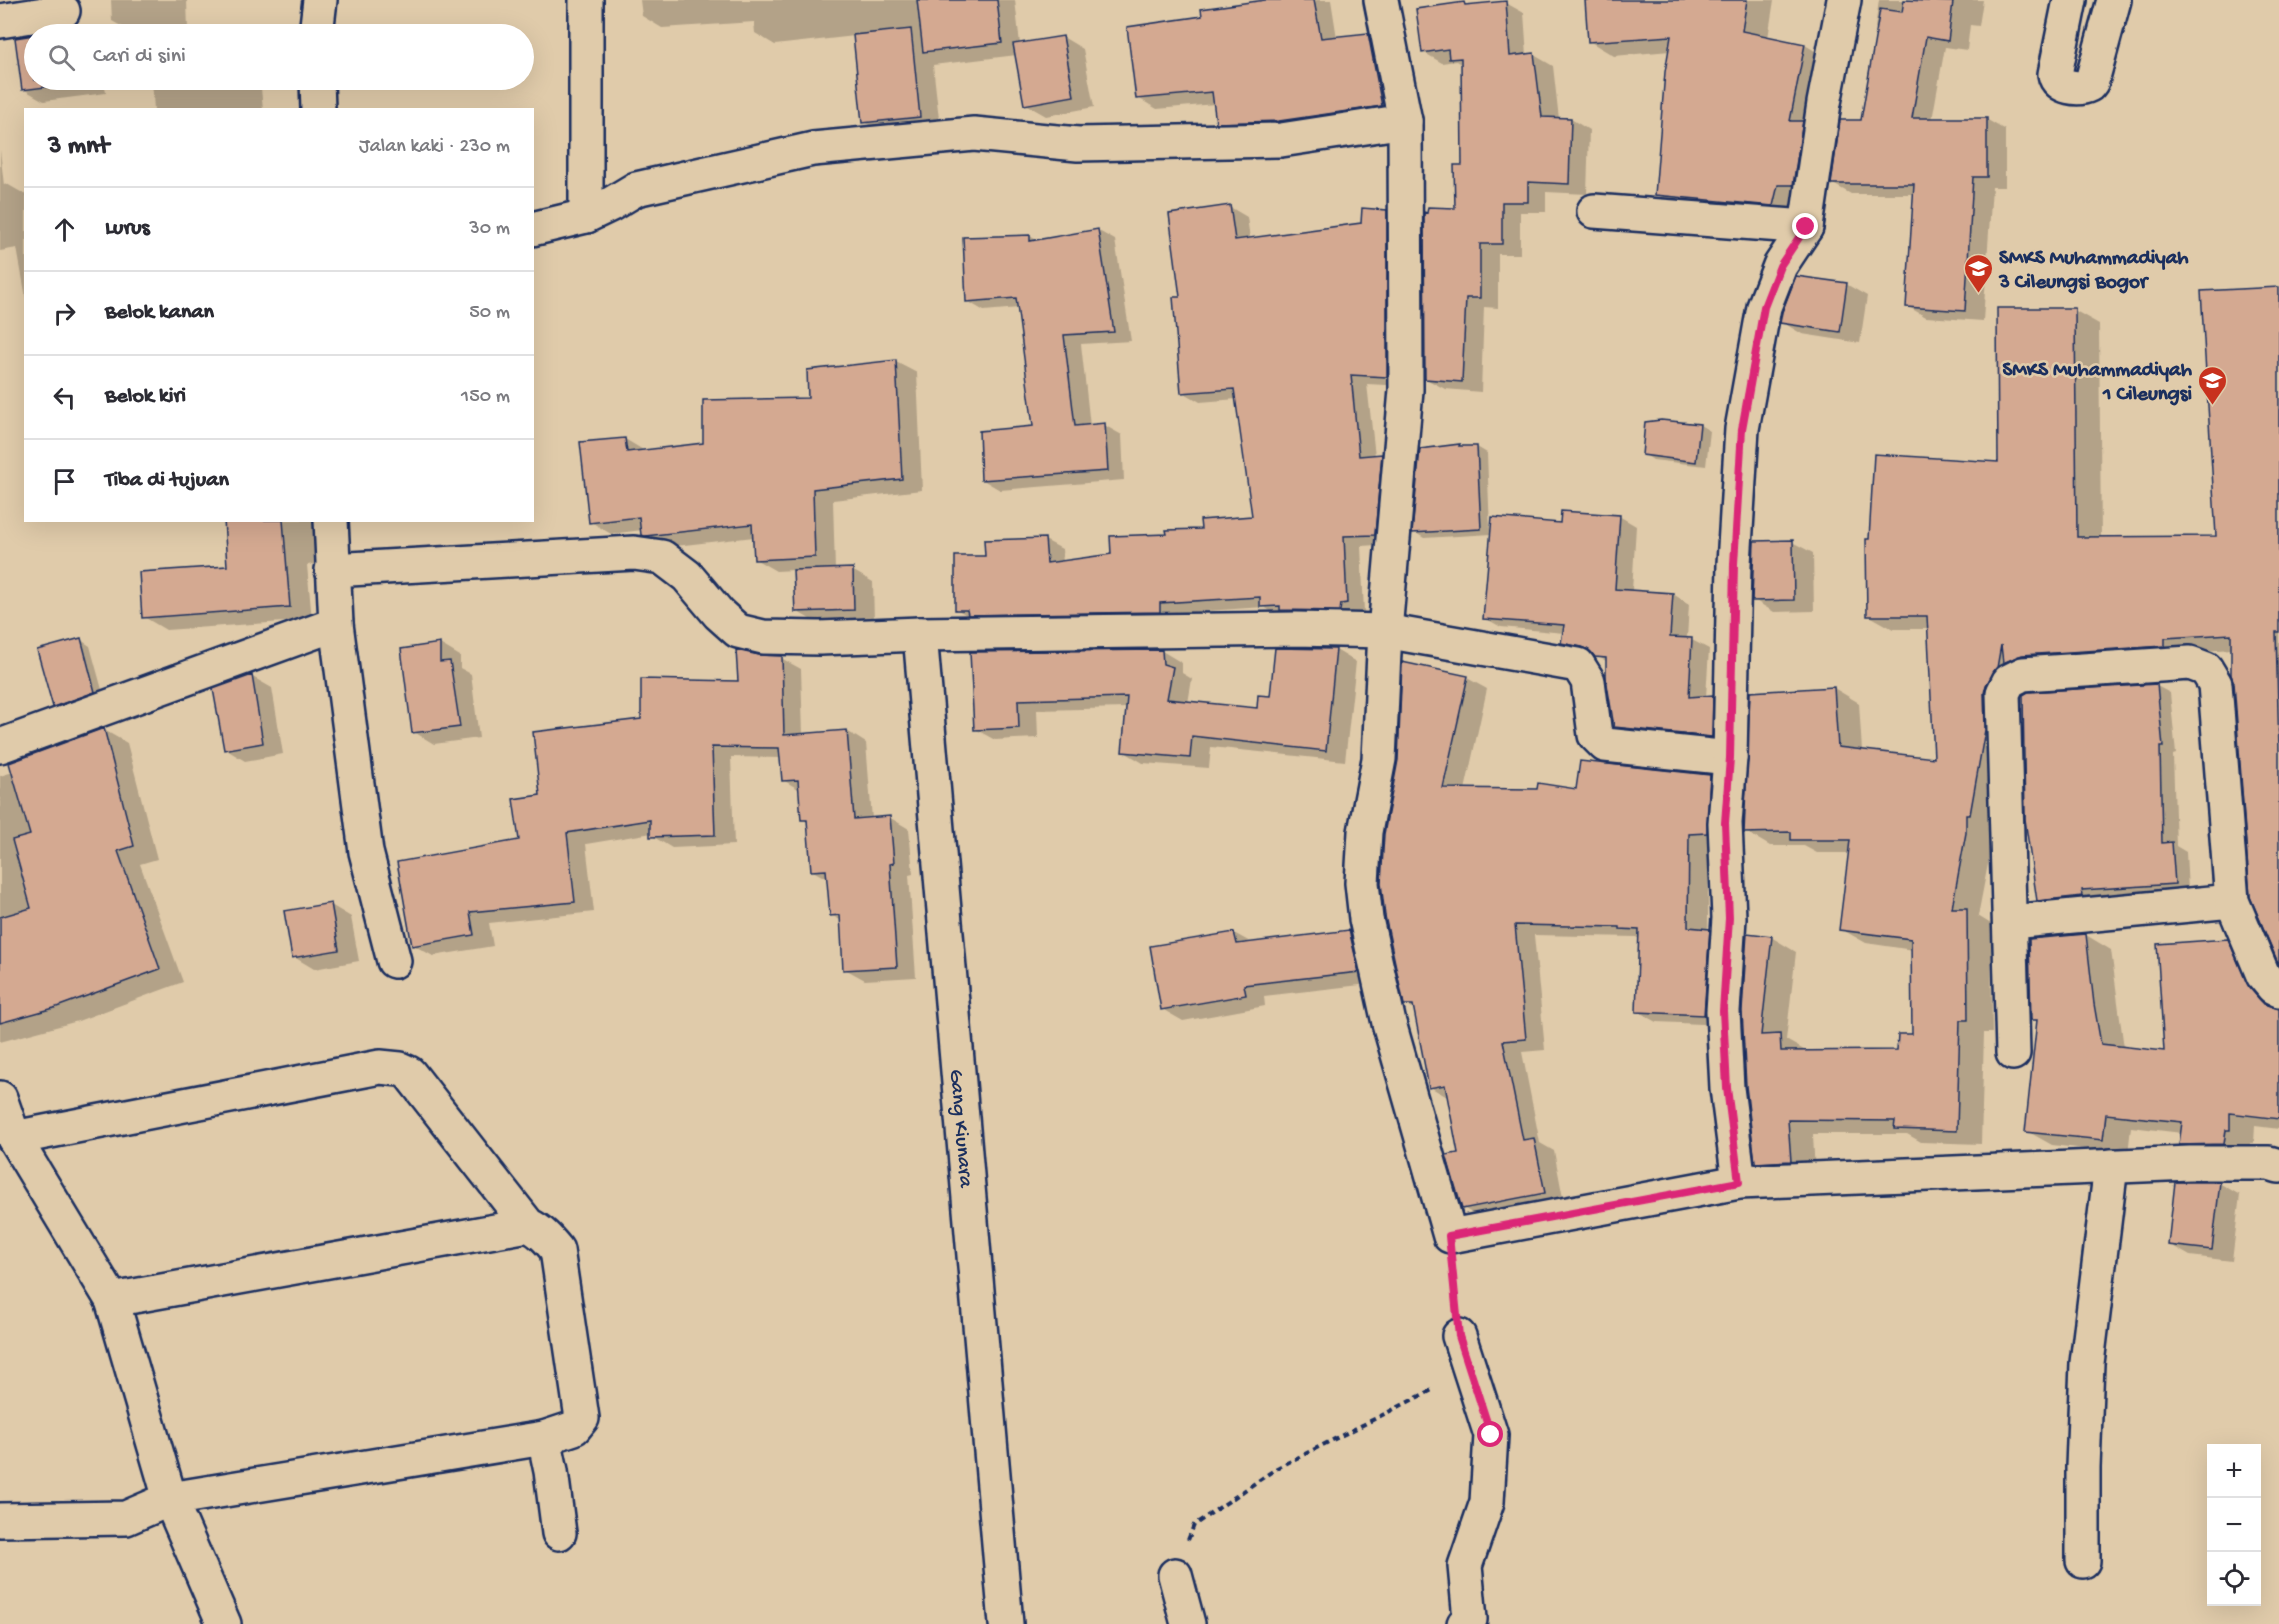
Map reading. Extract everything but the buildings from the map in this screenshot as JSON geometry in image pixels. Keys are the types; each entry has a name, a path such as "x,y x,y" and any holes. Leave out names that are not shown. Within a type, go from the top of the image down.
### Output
{"street":[{"path":"317,24 320,0"},
{"path":"586,0 586,216"},
{"path":"1381,0 1405,121 1406,390 1385,631 1379,759 1365,832 1362,883 1366,919 1389,1023 1449,1236 1739,1182 2190,1163 2268,1163 2279,1166"},
{"path":"1739,1182 1727,1088 1723,1011 1729,918 1725,823 1730,758 1734,564 1742,429 1764,307 1780,266 1806,227 1824,103 1844,0"},
{"path":"2070,0 2055,75 2060,84 2080,88 2089,85 2092,81 2114,0"},
{"path":"0,21 63,10"},
{"path":"317,90 318,108"},
{"path":"534,229 586,216 636,189 813,149 974,134 1078,144 1281,140 1405,121"},
{"path":"1594,211 1806,227"},
{"path":"332,522 336,624 366,852 394,961"},
{"path":"333,570 634,553 662,557 687,576 719,614 738,631 763,636 820,638 920,634 1296,629 1385,631 1578,665 1588,681 1595,735 1605,745 1730,758"},
{"path":"0,746 336,624"},
{"name":"Gang Kiunara","path":"920,634 1006,1624"},
{"path":"2013,1053 2003,693 2009,681 2023,674 2190,663 2206,669 2215,684 2232,901 2263,975 2273,987 2279,990"},
{"path":"2010,922 2232,901"},
{"path":"0,1520 126,1518 170,1499 544,1438 574,1428 582,1418 557,1250 548,1238 528,1225 409,1073 400,1069 380,1067 14,1138"},
{"path":"0,1098 14,1138 112,1300 170,1499 224,1624"},
{"path":"2083,1561 2083,1467 2087,1363 2111,1166"},
{"path":"112,1300 528,1225"},
{"path":"1459,1336 1491,1435 1487,1502 1465,1566 1470,1619 1464,1624"},
{"path":"544,1438 559,1533"},
{"path":"1175,1575 1188,1624"}],"path":[{"path":"1175,1575 1194,1525 1277,1468 1432,1392 1450,1366 1459,1336 1449,1236"}],"place":[{"name":"SMKS Muhammadiyah 3 Cileungsi Bogor","path":"1978,294"},
{"name":"SMKS Muhammadiyah 1 Cileungsi","path":"2213,406"}],"route":[{"path":"1491,1435 1459,1336 1449,1236 1739,1182 1727,1088 1723,1011 1729,918 1725,823 1730,758 1734,564 1742,429 1764,307 1780,266 1806,227"}]}
